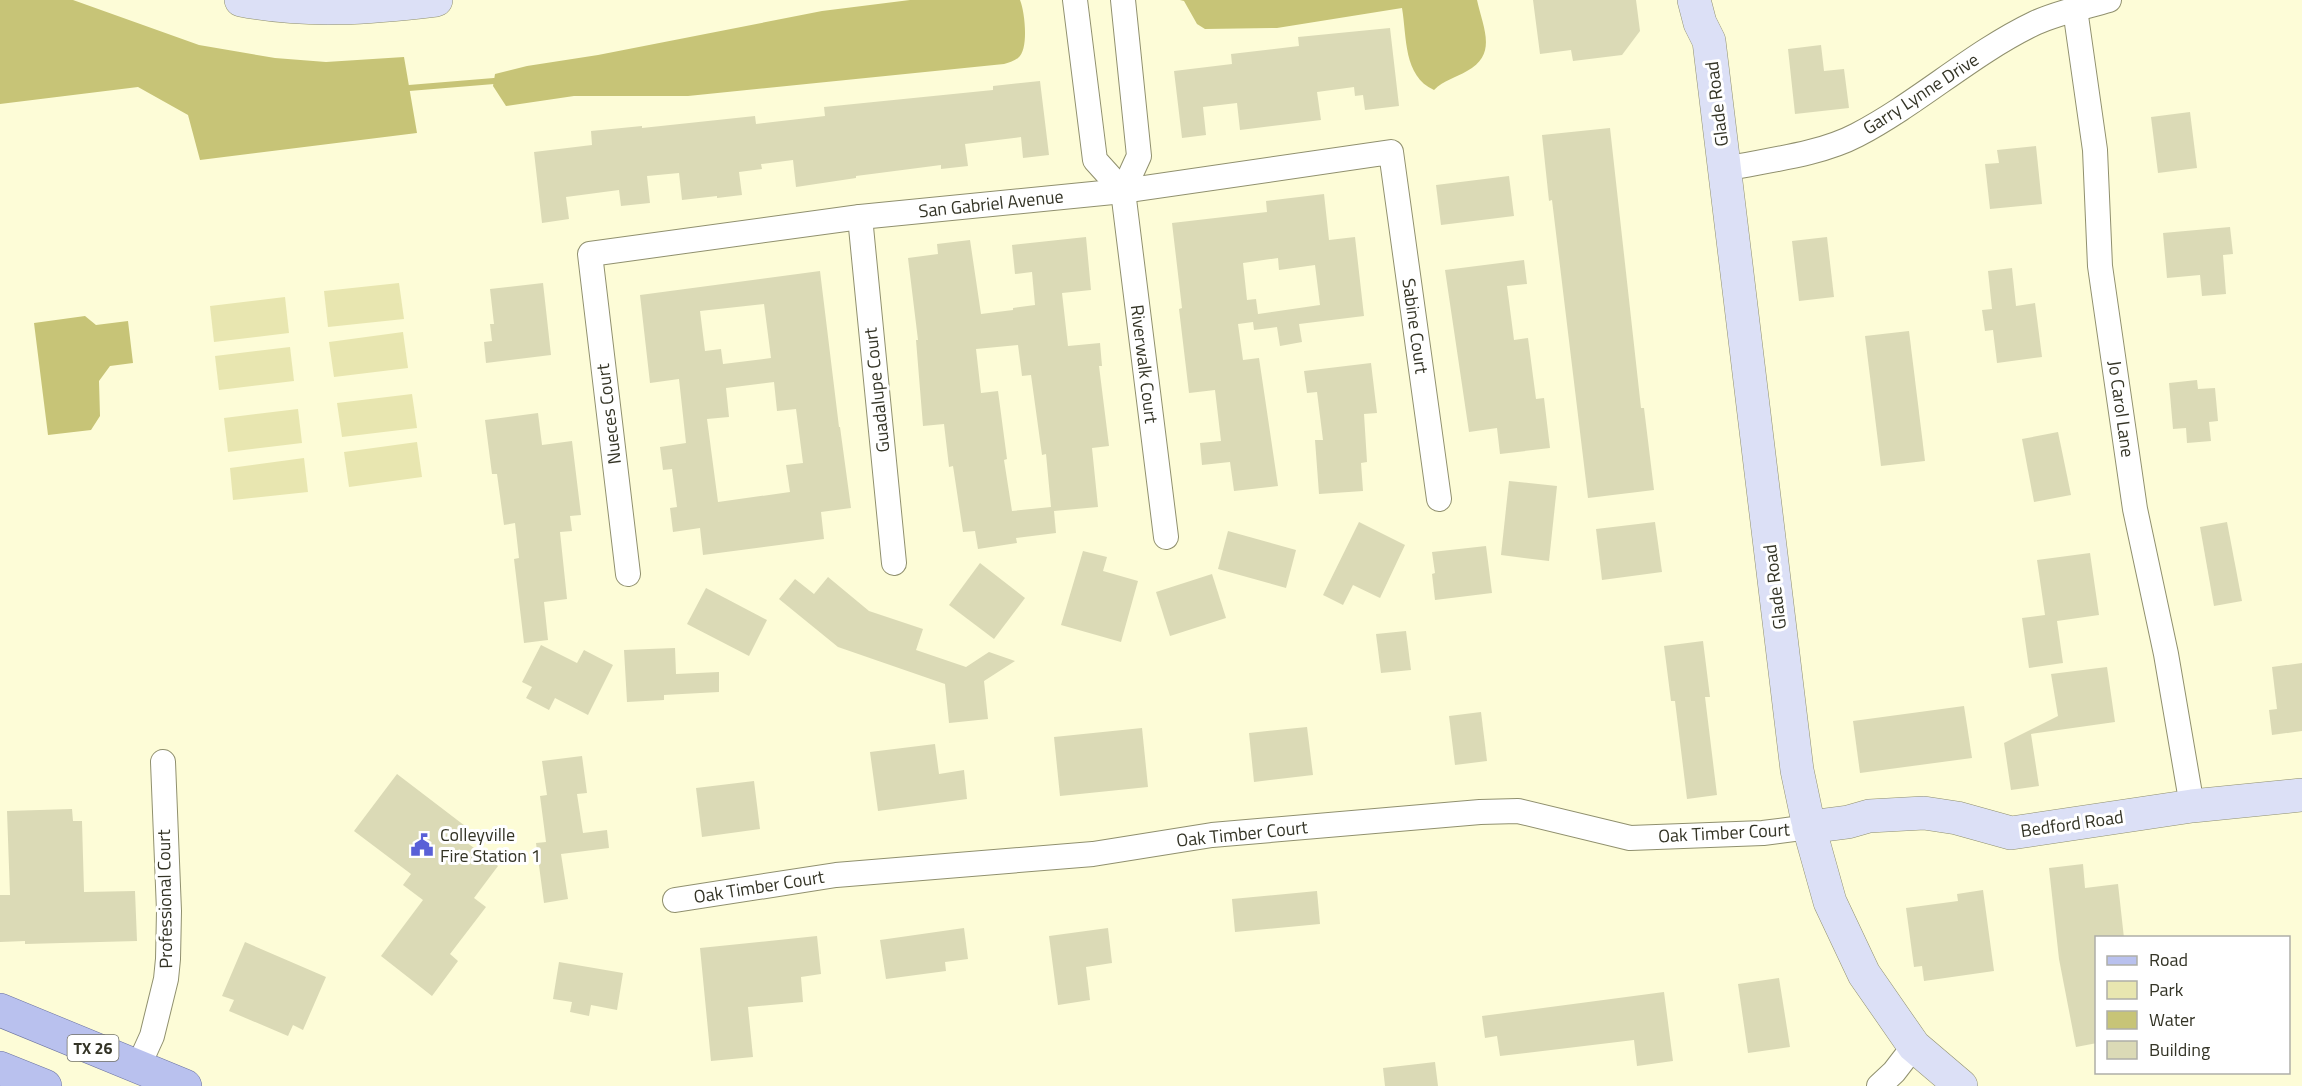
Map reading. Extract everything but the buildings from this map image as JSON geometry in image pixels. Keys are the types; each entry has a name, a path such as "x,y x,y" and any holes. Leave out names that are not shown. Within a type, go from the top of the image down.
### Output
{"main road":[{"path":"241,0 281,6 355,9 436,0"},
{"name":"Glade Road","path":"1694,0 1700,23 1709,41 1797,770 1809,827 1830,902 1864,974 1914,1046 1961,1086"},
{"name":"Glade Road","path":"1709,41 1714,22 1711,0"},
{"name":"Bedford Road","path":"1809,827 1848,822 1869,816 1924,813 1957,818 2011,833 2192,806 2302,795"},
{"name":"TX 26","path":"0,1010 132,1076 185,1086"},
{"path":"0,1068 45,1086"}],"street":[{"path":"1075,0 1095,160 1123,191 1139,156 1123,0"},
{"name":"Garry Lynne Drive","path":"1725,169 1810,151 1855,136 1910,104 1994,46 2036,23 2109,0"},
{"name":"Jo Carol Lane","path":"2075,9 2095,150 2100,266 2128,464 2166,654 2192,806"},
{"name":"San Gabriel Avenue","path":"590,254 860,217 1123,191 1391,152"},
{"name":"Sabine Court","path":"1391,152 1439,499"},
{"name":"Riverwalk Court","path":"1123,191 1166,537"},
{"name":"Guadalupe Court","path":"860,217 894,563"},
{"name":"Nueces Court","path":"590,254 628,574"},
{"name":"Professional Court","path":"132,1076 152,1036 166,979 168,959 169,911 163,762"},
{"name":"Oak Timber Court","path":"675,900 836,875 1093,854 1212,835 1480,812 1518,811 1630,837 1763,833 1809,827"},
{"path":"1879,1086 1894,1072 1914,1046"}],"green space":[{"path":"399,283 404,319 328,327 324,291"},
{"path":"285,297 289,333 214,342 210,306"},
{"path":"403,332 408,368 334,377 329,342"},
{"path":"290,347 294,381 219,390 215,356"},
{"path":"412,394 417,428 342,437 337,403"},
{"path":"298,409 302,443 228,452 224,418"},
{"path":"417,442 422,477 349,487 344,452"},
{"path":"304,458 308,492 233,500 230,468"}],"water":[{"path":"0,0 73,0 199,45 275,58 326,62 404,57 417,133 200,160 188,115 138,87 0,104"},
{"path":"910,0 1020,0 1025,30 1024,47 1021,54 1011,62 1004,64 688,96 574,96 506,106 493,86 495,74 527,66 598,55 822,11"},
{"path":"1180,0 1477,0 1485,30 1485,48 1477,64 1434,90 1424,84 1412,66 1408,55 1402,8 1277,28 1205,29 1197,24 1184,1"},
{"path":"85,316 96,325 128,321 133,363 110,366 99,381 100,416 91,430 48,435 34,323"}],"waterway":[{"path":"409,88 494,81"}],"place":[{"name":"Colleyville Fire Station 1","path":"422,845"}]}
